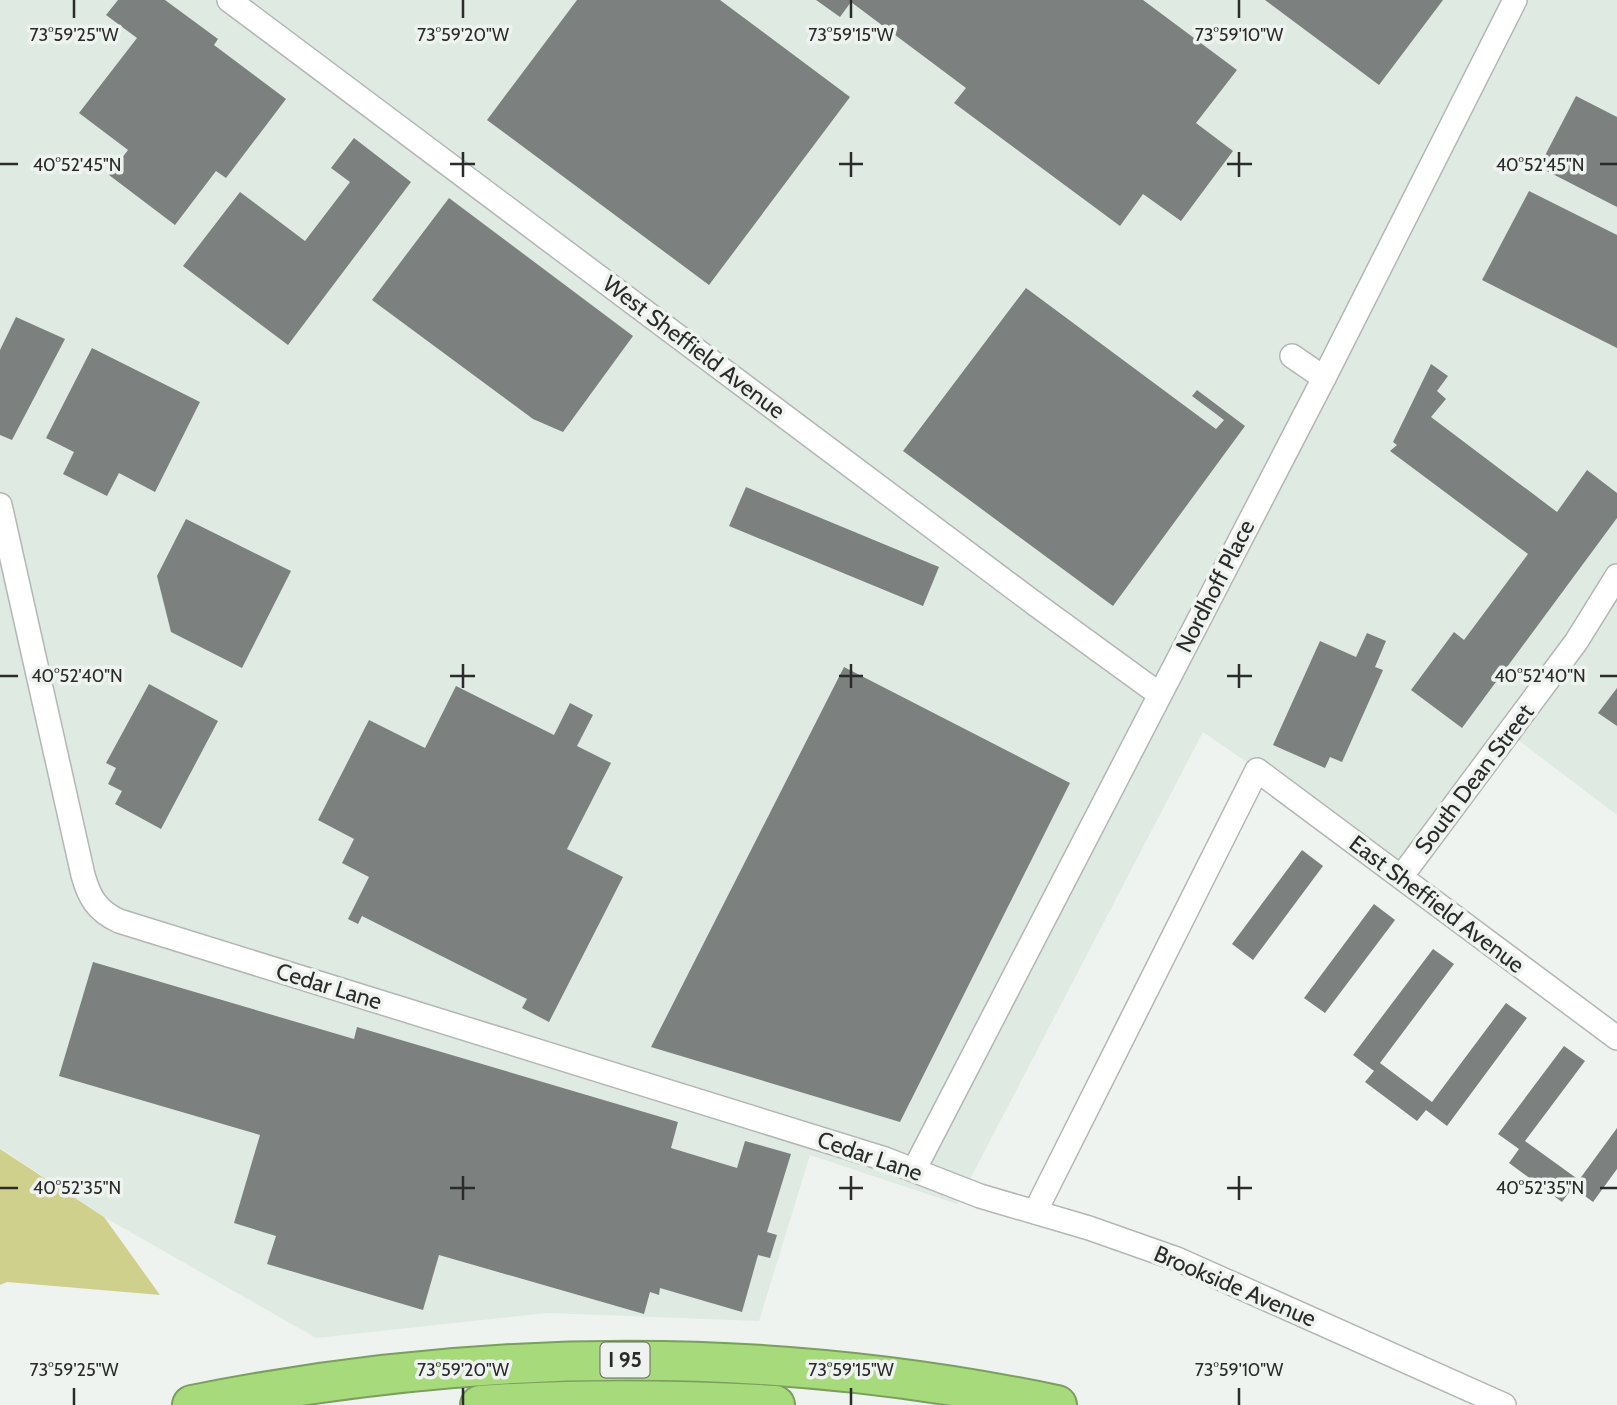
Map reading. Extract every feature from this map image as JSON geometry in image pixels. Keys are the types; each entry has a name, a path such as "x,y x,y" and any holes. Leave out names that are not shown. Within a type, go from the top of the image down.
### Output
{"highway":[{"name":"I 95","path":"192,1405 321,1383 454,1366 652,1360 854,1372 963,1387 1057,1405"},
{"name":"I 95","path":"480,1405 569,1400 647,1400 775,1405"}],"street":[{"name":"West Sheffield Avenue","path":"229,0 254,7 1038,606 1159,694"},
{"name":"Nordhoff Place","path":"914,1170 1324,378 1515,0"},
{"path":"1292,356 1324,378"},
{"name":"Cedar Lane","path":"0,505 83,875 91,899 103,913 119,921 873,1155 958,1188"},
{"name":"South Dean Street","path":"1401,877 1576,642 1617,576"},
{"name":"East Sheffield Avenue","path":"1035,1212 1257,770 1617,1038"},
{"name":"Brookside Avenue","path":"958,1188 1116,1237 1177,1259 1504,1405"}],"shaded area":[{"path":"0,0 1617,0 1617,815 1514,737 1409,874 1203,732 957,1204 810,1155 759,1321 547,1313 316,1338 104,1217 0,1148"}],"green space":[{"path":"0,1149 104,1217 160,1295 7,1282 0,1285"}],"building":[{"path":"118,0 165,0 218,39 214,45 286,99 226,178 216,171 175,225 109,175 128,150 79,113 137,38 106,15"},
{"path":"577,0 720,0 850,97 709,285 487,120"},
{"path":"816,0 1143,0 1237,70 1196,123 1233,151 1181,221 1143,194 1120,226 954,103 966,88 851,2 840,17"},
{"path":"1265,0 1443,0 1379,85"},
{"path":"1576,96 1617,117 1617,207 1539,167"},
{"path":"354,138 411,182 288,345 183,266 240,192 305,241 350,182 331,168"},
{"path":"1529,191 1617,235 1617,348 1482,280"},
{"path":"449,198 633,336 563,432 533,419 372,300"},
{"path":"1026,288 1216,429 1224,420 1192,396 1197,390 1245,426 1113,606 903,451"},
{"path":"16,317 65,339 12,440 0,435 0,350"},
{"path":"92,348 200,402 155,492 119,473 107,496 63,474 74,452 46,438"},
{"path":"1431,364 1448,376 1437,391 1446,399 1431,417 1557,512 1587,470 1617,493 1617,518 1462,728 1411,690 1454,632 1464,640 1528,554 1390,451 1397,445 1393,442"},
{"path":"746,487 939,567 923,606 729,526"},
{"path":"186,519 291,571 242,668 171,632 157,576"},
{"path":"1367,633 1386,641 1375,667 1383,670 1342,762 1330,757 1325,768 1273,745 1320,641 1356,657"},
{"path":"844,667 1070,783 900,1122 651,1047"},
{"path":"149,684 218,721 161,829 115,804 122,791 108,784 116,768 106,763"},
{"path":"456,686 554,735 570,703 593,715 577,746 611,763 567,849 623,877 549,1022 522,1008 527,999 362,916 358,924 348,919 369,877 342,863 354,839 318,820 369,720 425,748"},
{"path":"1617,688 1617,726 1598,713"},
{"path":"1302,850 1323,866 1253,960 1232,944"},
{"path":"1374,904 1395,920 1325,1013 1304,998"},
{"path":"1433,949 1454,964 1380,1063 1432,1102 1506,1003 1527,1018 1447,1126 1426,1110 1417,1121 1365,1082 1374,1071 1353,1055"},
{"path":"93,962 354,1039 357,1027 678,1122 671,1148 737,1168 745,1141 791,1154 767,1232 777,1235 770,1258 758,1255 742,1312 660,1288 659,1295 650,1292 644,1314 439,1255 423,1310 267,1264 276,1236 234,1223 260,1135 59,1076"},
{"path":"1564,1046 1585,1061 1525,1141 1579,1180 1617,1128 1617,1169 1593,1202 1573,1187 1562,1202 1509,1163 1519,1149 1498,1134"}]}
